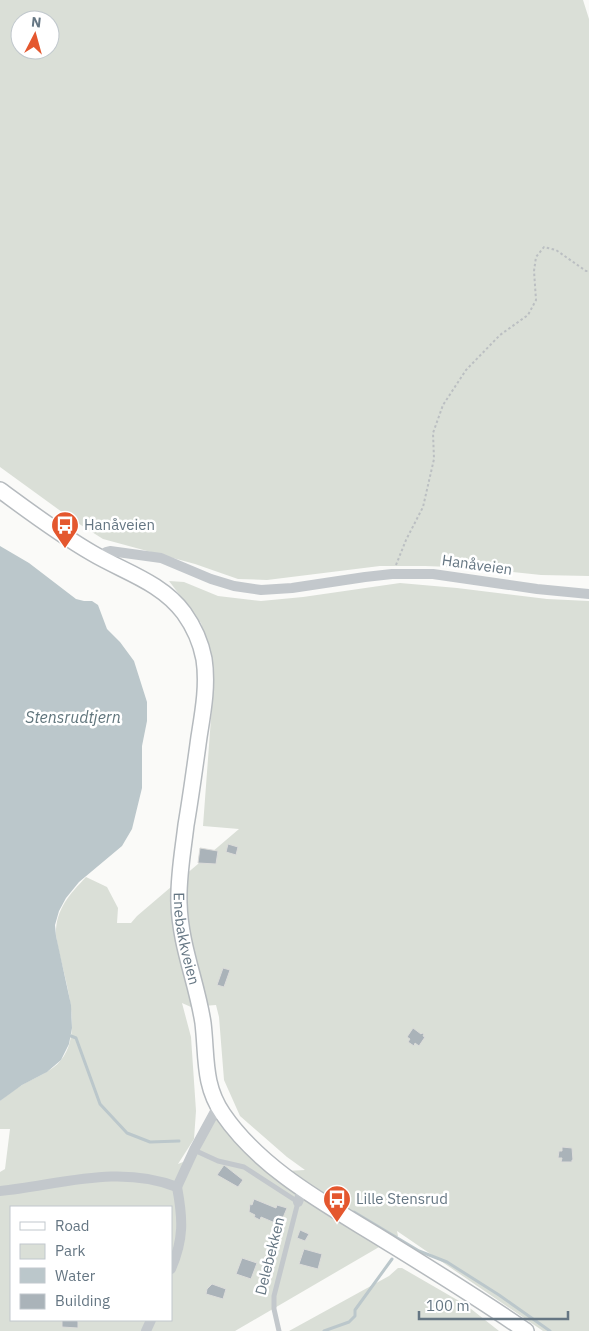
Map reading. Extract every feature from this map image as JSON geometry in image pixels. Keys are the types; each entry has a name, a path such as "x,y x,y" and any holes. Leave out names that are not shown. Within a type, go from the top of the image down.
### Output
{"main road":[{"name":"Enebakkveien","path":"0,490 47,525 101,559 145,580 172,599 193,627 204,659 204,700 182,858 179,906 182,936 202,1017 208,1080 218,1106 231,1125 301,1195 333,1209 470,1293 526,1331"}],"street":[{"name":"Hanåveien","path":"101,559 106,552 110,551 161,558 211,579 234,586 261,590 292,588 365,576 433,574 537,589 589,594"},
{"path":"172,1267 178,1252 182,1228 177,1187 194,1150 218,1106"},
{"path":"0,1191 98,1177 144,1178 177,1187"}],"lane":[{"path":"194,1150 212,1159 244,1167 301,1195"},
{"name":"Delebekken","path":"279,1331 274,1309 274,1296 301,1195"}],"path":[{"path":"392,574 406,540 423,507 434,460 433,434 443,405 466,370 500,335 528,315 536,300 534,272 536,257 544,248 556,250 586,271 589,271"}],"green space":[{"path":"0,0 583,0 589,19 589,576 541,575 477,568 380,566 267,580 238,579 195,564 103,539 73,520 0,467"},
{"path":"169,581 184,582 218,596 261,601 400,583 547,599 589,601 589,1331 543,1331 397,1231 398,1236 235,1331 0,1331 0,1172 5,1169 10,1129 0,1129 0,1101 22,1085 53,1068 61,1060 68,1047 72,1016 56,936 58,918 64,904 86,877 107,887 118,908 117,923 131,923 239,829 203,826 212,705 212,663 201,623","holes":["182,1003 191,1007 216,1005 219,1017 224,1080 240,1116 287,1157 305,1170 285,1171 212,1104 199,1151 188,1160 178,1164 194,1139 196,1111 191,1037"]},
{"path":"398,1268 402,1268 466,1305 499,1331 289,1331 389,1276"}],"water":[{"name":"Stensrudtjern","path":"0,546 29,563 76,599 92,601 98,605 107,629 120,642 134,661 147,702 147,721 142,746 142,788 132,829 122,846 79,882 66,898 59,911 55,925 71,1005 72,1028 69,1044 61,1060 47,1072 22,1085 0,1101"}],"building":[{"path":"228,844 238,847 236,855 226,852"},
{"path":"200,848 218,851 216,864 198,863"},
{"path":"223,968 230,970 224,987 217,985"},
{"path":"413,1028 424,1034 423,1036 425,1037 419,1046 415,1043 414,1046 408,1042 410,1039 407,1037"},
{"path":"562,1147 572,1148 572,1162 561,1162 562,1158 558,1158"},
{"path":"224,1165 243,1180 238,1187 217,1175"},
{"path":"254,1199 276,1208 277,1205 287,1208 280,1225 261,1217 260,1220 249,1212 250,1204 252,1205"},
{"path":"300,1230 309,1234 305,1241 297,1238"},
{"path":"304,1249 322,1254 318,1269 299,1264"},
{"path":"242,1258 257,1263 251,1279 236,1274"},
{"path":"212,1284 226,1289 223,1299 206,1294 207,1289"},
{"path":"62,1321 78,1321 78,1328 62,1327"}],"waterway":[{"path":"71,1036 76,1038 100,1104 127,1133 150,1142 179,1141"},
{"path":"354,1212 419,1251 447,1262 499,1295 550,1331"},
{"path":"324,1331 349,1322 355,1316 355,1310 392,1259"}],"place":[{"name":"Hanåveien","path":"65,549"},
{"name":"Lille Stensrud","path":"337,1223"}]}
